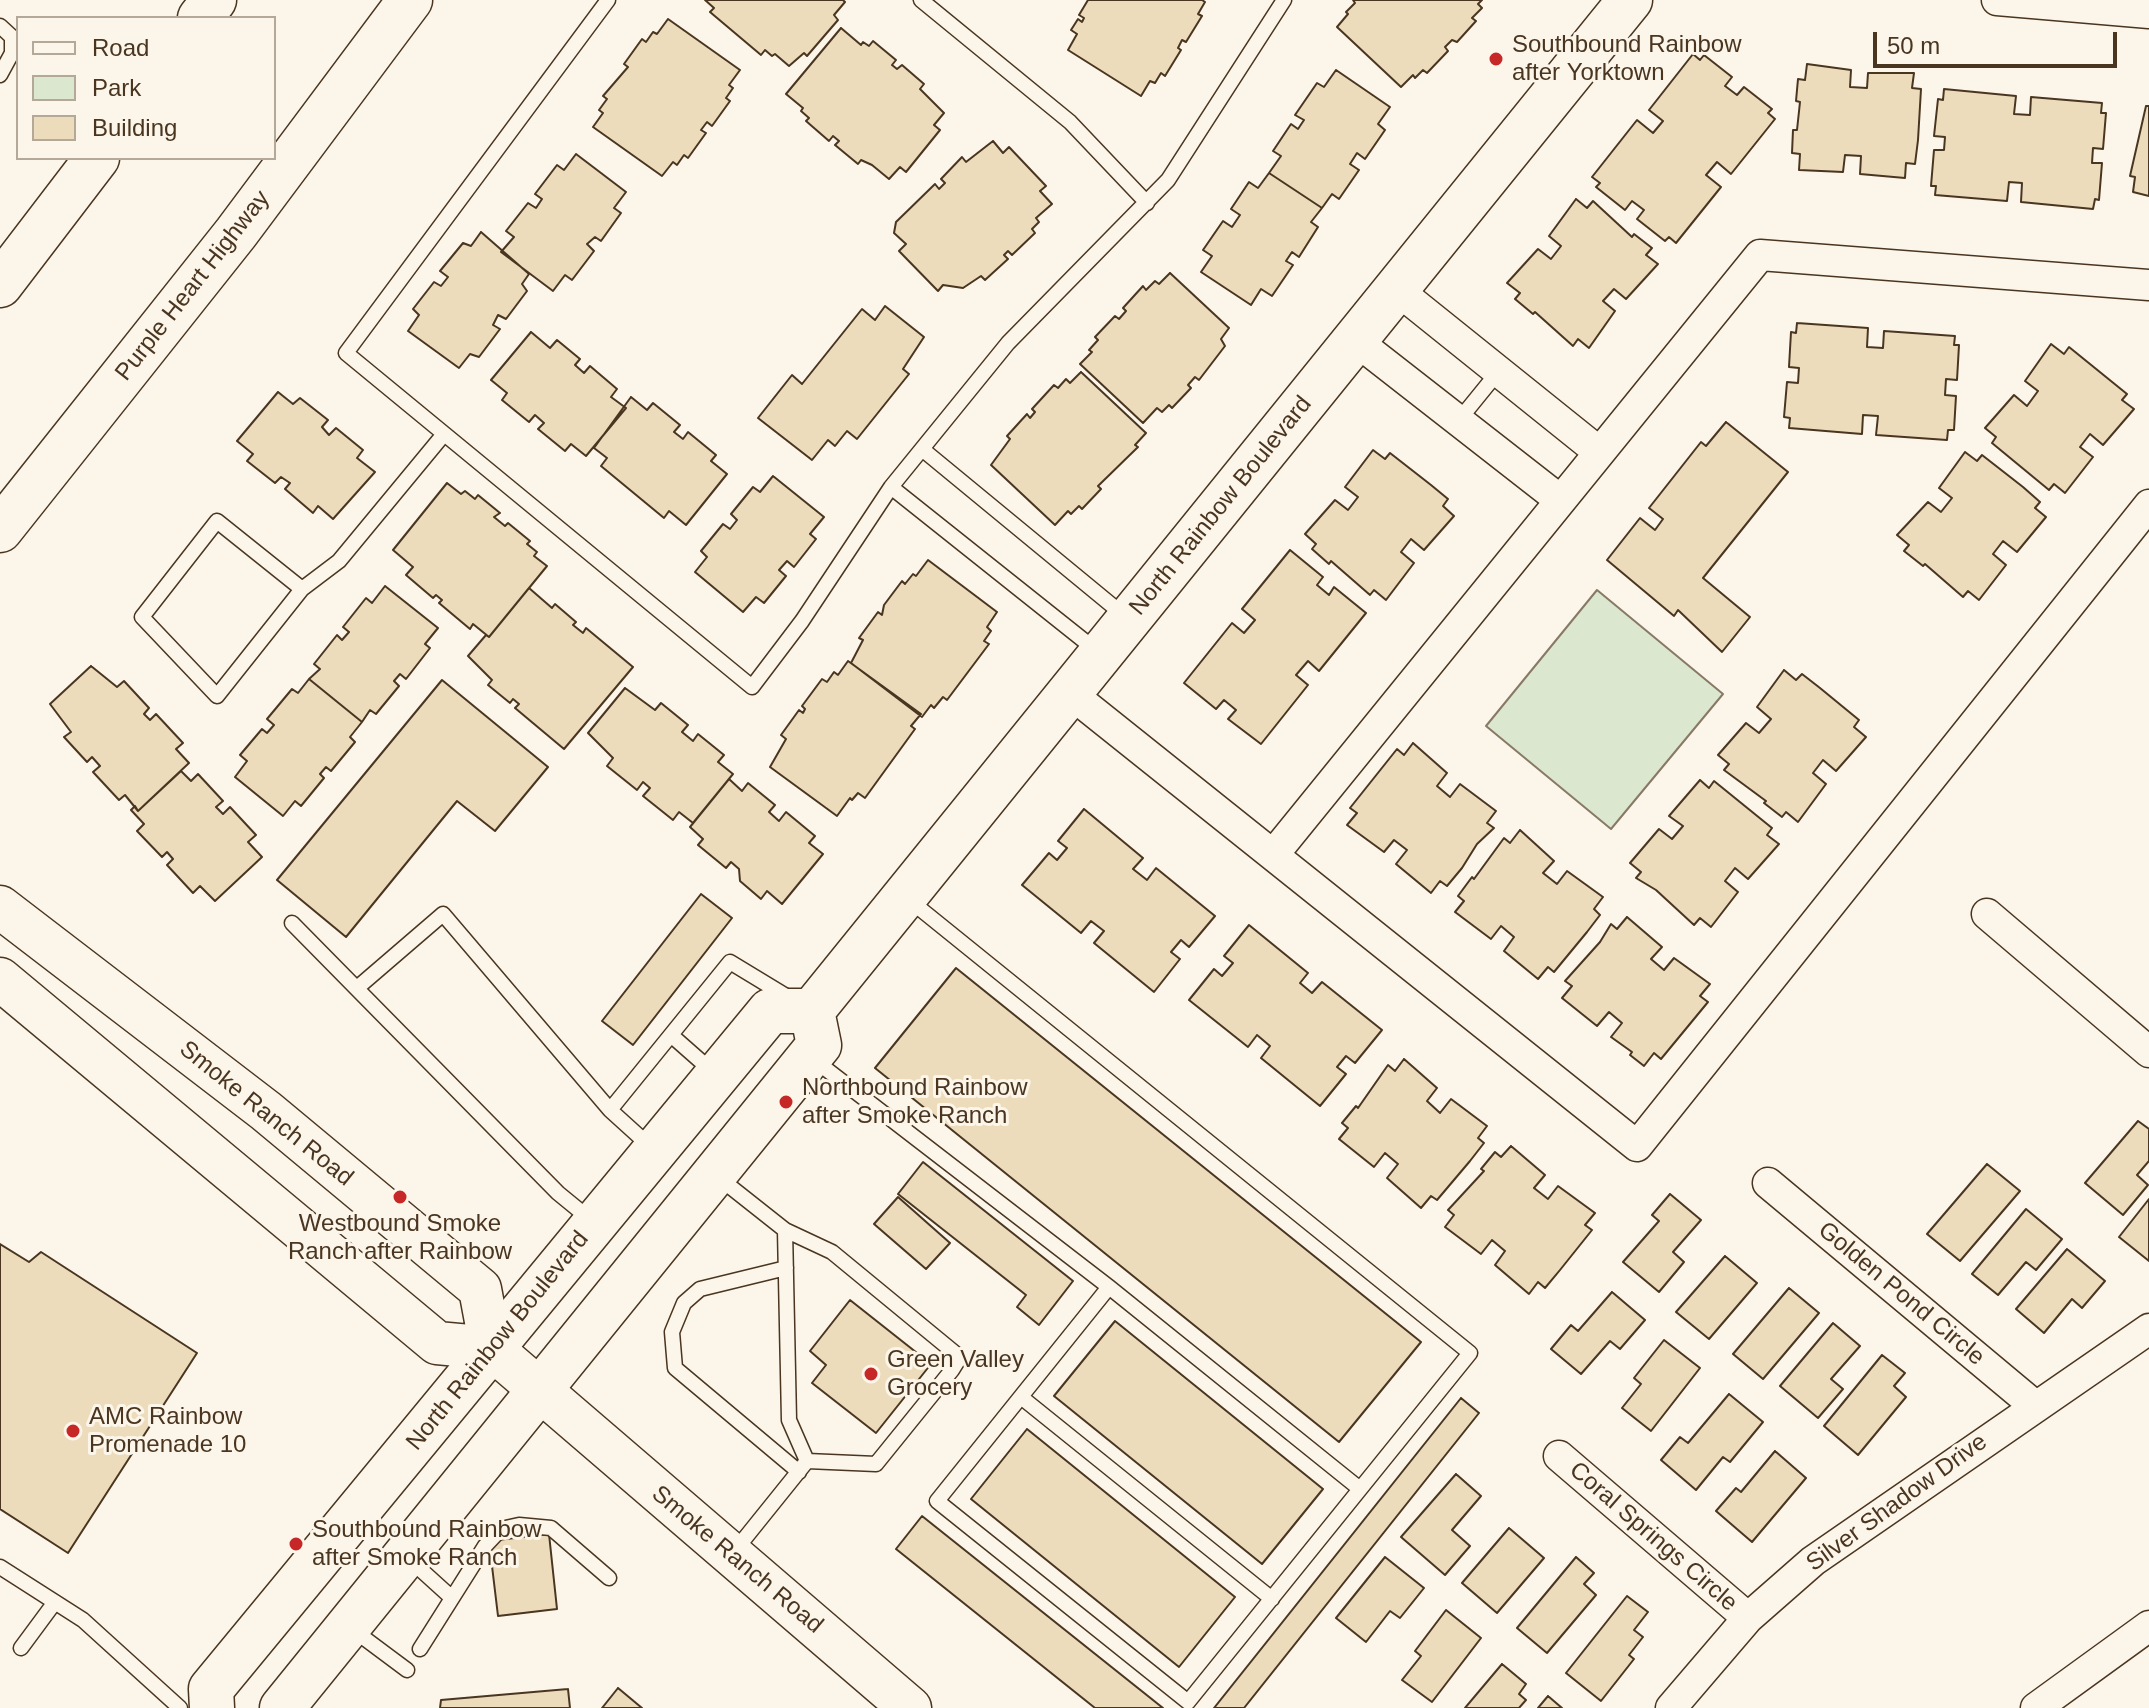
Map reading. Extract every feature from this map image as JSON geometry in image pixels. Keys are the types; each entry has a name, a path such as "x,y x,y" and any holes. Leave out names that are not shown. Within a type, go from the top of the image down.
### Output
{"main road":[{"path":"202,16 214,0"},
{"name":"Purple Heart Highway","path":"0,530 236,233 410,0"},
{"name":"North Rainbow Boulevard","path":"212,1708 211,1689 770,1011 812,1011 1630,0"},
{"path":"0,285 95,160"},
{"name":"Smoke Ranch Road","path":"0,907 266,1111 480,1289 491,1348 910,1708"},
{"path":"0,979 437,1343 491,1348"},
{"path":"294,1704 348,1627 819,1045 812,1011"}],"street":[{"path":"1997,0 2149,13"},
{"path":"1273,855 1760,255 2149,285"},
{"path":"1396,289 1599,452"},
{"path":"1355,340 1560,500"},
{"path":"1070,693 1637,1146 2149,505"},
{"path":"1987,914 2149,1052"},
{"name":"Golden Pond Circle","path":"1768,1183 2035,1406"},
{"name":"Silver Shadow Drive","path":"1671,1708 1748,1618 1813,1561 2149,1329"},
{"name":"Coral Springs Circle","path":"1559,1456 1748,1618"},
{"path":"2036,1708 2149,1626"}],"lane":[{"path":"608,0 346,353 752,687 802,621 891,487 1008,343 1168,180 1284,0"},
{"path":"921,0 1070,122 1147,203"},
{"path":"0,26 12,37 12,53 0,75"},
{"path":"1459,420 1498,372"},
{"path":"302,589 217,521 142,617 217,696 302,589 339,561 444,434"},
{"path":"922,449 1129,620"},
{"path":"891,487 1101,654"},
{"path":"905,896 1470,1353 1188,1702 937,1501 1109,1287"},
{"path":"357,988 443,914 610,1110 655,1150"},
{"path":"292,923 558,1193 595,1223"},
{"path":"610,1110 730,962 812,1011"},
{"path":"671,1035 717,1075"},
{"path":"809,1057 1109,1287 1360,1489"},
{"path":"714,1174 785,1230 832,1252 956,1354 957,1362 952,1370 876,1464 803,1466 675,1368 672,1332 684,1303 700,1289 786,1268"},
{"path":"785,1230 789,1420 803,1466"},
{"path":"1021,1397 1272,1599"},
{"path":"731,1556 803,1466"},
{"path":"420,1649 493,1535 501,1529 519,1525 551,1528 609,1578"},
{"path":"406,1556 452,1598"},
{"path":"0,1567 83,1620 180,1708"},
{"path":"21,1648 55,1602"},
{"path":"348,1627 407,1670"}],"green space":[{"path":"1597,590 1723,694 1611,829 1486,726"}],"building":[{"path":"705,0 845,2 834,15 838,20 807,56 804,53 789,66 765,50 761,55 710,12 714,8"},
{"path":"1088,0 1205,2 1198,14 1202,16 1186,42 1182,40 1178,48 1181,50 1165,76 1161,73 1155,83 1150,81 1141,96 1068,50 1077,34 1071,30 1078,19 1082,22 1084,18 1079,15"},
{"path":"1353,0 1482,0 1478,4 1482,8 1472,18 1476,21 1457,42 1452,40 1445,47 1448,51 1427,73 1423,70 1415,78 1413,75 1401,87 1337,27 1355,3"},
{"path":"668,19 740,70 729,85 733,88 726,98 730,101 712,126 707,122 701,130 706,133 688,158 684,155 677,165 673,162 662,176 593,127 603,113 599,110 607,99 603,96 628,67 624,64 642,39 646,42 653,32 657,34"},
{"path":"841,28 861,45 863,42 869,46 873,41 896,60 892,65 897,69 902,65 924,84 920,89 944,113 934,125 940,130 906,172 900,167 889,179 872,165 861,160 858,164 835,145 839,141 833,136 829,141 806,121 809,118 801,111 803,108 786,94"},
{"path":"1693,54 1700,60 1704,55 1732,77 1725,86 1737,95 1744,87 1772,109 1768,113 1775,119 1731,174 1717,162 1706,175 1721,187 1676,243 1669,237 1665,241 1637,219 1644,210 1632,201 1625,210 1596,187 1600,183 1592,177 1637,120 1653,133 1663,121 1649,110"},
{"path":"1807,64 1851,70 1850,87 1867,88 1868,73 1914,73 1912,88 1921,89 1918,140 1915,164 1906,163 1905,178 1860,174 1861,156 1845,155 1843,172 1799,170 1800,154 1792,153 1793,130 1797,130 1800,102 1796,101 1798,79 1805,80"},
{"path":"1336,70 1390,107 1378,124 1385,130 1365,159 1357,153 1350,164 1359,170 1339,199 1332,194 1322,208 1269,173 1281,156 1273,151 1291,124 1298,129 1304,120 1295,115 1317,83 1324,87"},
{"path":"1944,89 2016,96 2014,114 2030,115 2031,97 2102,103 2101,113 2106,113 2103,149 2093,148 2092,163 2102,163 2099,200 2095,199 2093,209 2021,202 2022,183 2009,182 2007,201 1935,195 1936,186 1931,186 1934,150 1944,150 1945,137 1934,136 1938,99 1943,100"},
{"path":"2146,106 2149,106 2149,196 2133,192 2135,177 2130,176"},
{"path":"993,141 1003,153 1009,147 1046,186 1040,191 1052,204 1036,218 1039,222 1032,229 1035,233 1012,255 1008,251 1004,255 1008,259 985,280 981,276 963,288 943,285 938,291 899,251 906,244 894,233 896,222 935,184 939,189 945,183 941,179 962,157 966,162"},
{"path":"576,154 626,192 614,208 621,213 601,241 595,237 587,244 594,251 572,280 565,275 553,291 501,252 514,237 506,231 528,203 536,208 542,199 535,194 557,165 564,170"},
{"path":"1269,173 1322,208 1311,222 1318,227 1299,257 1292,252 1286,261 1293,265 1272,296 1261,289 1251,305 1201,272 1212,256 1203,250 1223,221 1232,227 1240,215 1231,209 1249,182 1258,188"},
{"path":"1576,199 1587,208 1593,201 1632,237 1634,234 1652,248 1646,255 1658,264 1626,299 1614,289 1603,301 1615,311 1589,348 1578,339 1573,346 1535,312 1533,314 1515,299 1520,293 1507,283 1538,249 1551,259 1561,246 1549,236"},
{"path":"481,232 529,274 522,284 527,291 506,319 498,315 493,325 500,329 479,357 470,354 459,368 408,331 419,315 413,309 434,282 441,286 448,277 440,271 463,243 471,246"},
{"path":"1170,273 1229,328 1221,339 1225,346 1199,380 1195,377 1188,385 1191,388 1172,408 1169,405 1162,412 1157,408 1143,423 1080,364 1092,352 1089,350 1098,340 1095,337 1115,316 1119,319 1126,311 1123,308 1143,286 1146,290 1155,281 1159,284"},
{"path":"885,306 924,337 903,369 909,374 857,439 847,431 835,446 828,440 812,460 758,418 792,375 802,384 862,309 875,320"},
{"path":"1797,323 1868,328 1867,347 1883,348 1884,331 1955,336 1954,345 1959,345 1957,380 1946,379 1945,395 1956,396 1954,430 1948,430 1947,440 1876,435 1878,416 1863,415 1862,434 1789,428 1790,418 1784,417 1787,382 1798,383 1799,368 1789,367 1791,332 1796,333"},
{"path":"531,332 550,348 557,340 580,359 575,365 584,373 590,366 617,389 611,397 626,408 586,456 571,444 565,451 538,429 544,423 535,415 529,422 502,400 507,393 491,380"},
{"path":"2051,344 2064,354 2069,347 2127,394 2122,400 2134,409 2103,445 2090,434 2080,447 2093,457 2065,493 2054,484 2049,490 1992,443 1996,437 1985,428 2014,395 2027,406 2038,391 2025,381"},
{"path":"1081,372 1146,433 1135,445 1138,447 1098,486 1101,489 1082,509 1079,506 1071,514 1068,511 1055,525 991,465 1010,439 1007,436 1027,414 1030,418 1035,412 1032,409 1054,385 1058,388 1066,379 1070,383"},
{"path":"278,392 293,404 300,398 328,420 322,427 329,435 336,428 363,450 357,458 375,472 333,519 318,506 313,513 285,489 290,483 281,477 275,483 247,461 253,454 237,441"},
{"path":"631,397 647,410 653,403 680,425 674,432 683,439 688,432 716,455 711,461 727,474 686,525 669,511 664,518 601,466 607,458 594,448"},
{"path":"1726,422 1788,472 1703,578 1750,617 1722,652 1678,610 1674,616 1607,560 1640,518 1655,530 1663,519 1649,508 1701,442 1706,446"},
{"path":"1373,450 1385,459 1390,453 1431,485 1448,499 1443,506 1454,516 1424,550 1411,539 1401,552 1414,563 1386,600 1374,590 1370,595 1331,561 1329,564 1312,549 1316,544 1305,534 1335,500 1348,510 1358,497 1345,487"},
{"path":"1965,452 1977,461 1982,455 2023,487 2040,502 2035,508 2046,517 2017,552 2003,541 1993,554 2006,565 1979,600 1968,591 1963,597 1925,564 1923,566 1904,551 1909,545 1897,535 1928,502 1941,512 1952,498 1939,488"},
{"path":"773,476 824,517 810,534 816,539 794,567 787,561 779,570 786,576 764,603 756,597 743,612 695,572 707,557 701,551 723,524 730,529 737,520 731,514 753,487 760,492"},
{"path":"447,483 461,494 465,491 475,499 478,495 500,513 494,517 505,526 508,523 530,541 527,544 537,552 534,556 547,566 489,637 473,624 470,629 439,603 442,600 436,595 433,598 406,575 413,567 393,550"},
{"path":"1290,550 1323,577 1317,585 1329,595 1334,587 1366,613 1319,671 1308,661 1296,675 1308,685 1261,744 1228,719 1236,710 1224,700 1216,709 1184,683 1232,623 1244,633 1255,620 1242,609"},
{"path":"928,560 997,612 987,627 991,631 984,641 989,644 947,700 943,697 934,708 931,705 922,717 851,663 863,640 859,638 878,612 882,615 884,605 902,581 905,584 913,574 916,576"},
{"path":"385,586 438,628 425,644 430,648 406,679 400,674 394,681 399,686 376,714 370,710 362,722 309,679 320,669 314,664 337,635 342,640 349,632 343,627 366,598 372,603"},
{"path":"529,588 552,608 555,604 576,622 573,625 583,633 586,628 633,667 564,749 515,708 519,704 513,699 510,703 488,685 492,680 468,656 486,635 489,637"},
{"path":"848,661 921,714 911,726 915,729 865,798 858,793 852,800 850,798 837,816 770,767 786,739 781,735 799,710 803,713 805,709 802,706 822,679 827,682 834,672 838,675"},
{"path":"91,666 117,687 124,681 149,708 144,714 150,720 156,714 183,743 176,749 189,763 138,811 125,795 119,800 93,772 100,766 92,757 87,762 64,737 71,732 50,704"},
{"path":"1784,670 1796,680 1802,674 1820,688 1859,720 1854,727 1866,737 1836,771 1823,760 1813,773 1826,784 1798,822 1786,812 1782,817 1724,770 1729,764 1718,755 1746,723 1759,733 1771,719 1757,707"},
{"path":"309,679 362,722 350,737 355,742 331,771 326,767 320,774 324,778 301,806 295,801 283,816 235,777 247,761 240,755 262,729 267,733 274,725 267,719 292,689 298,693"},
{"path":"442,680 548,767 495,831 457,801 346,937 277,880"},
{"path":"625,688 655,710 661,703 688,725 682,732 693,741 698,734 724,755 718,762 733,774 693,823 679,812 673,820 643,796 650,788 643,782 637,790 607,766 613,758 588,733"},
{"path":"1413,743 1447,773 1437,786 1450,797 1460,784 1496,811 1487,823 1494,828 1477,844 1447,886 1440,881 1431,893 1396,864 1407,850 1394,840 1384,852 1347,825 1357,813 1350,808 1397,749 1404,755"},
{"path":"181,771 191,781 198,774 223,801 216,807 223,814 230,807 256,835 248,842 262,857 215,901 200,886 193,893 167,865 173,859 167,852 162,857 137,831 144,824 131,810 135,806 138,811"},
{"path":"729,779 742,791 748,783 775,805 769,812 779,821 786,812 815,836 809,843 823,854 782,904 767,891 761,899 740,881 739,869 731,862 726,868 698,845 703,839 690,827"},
{"path":"1700,780 1709,788 1714,781 1772,828 1767,835 1779,844 1748,879 1735,868 1725,881 1738,892 1711,927 1700,918 1694,925 1656,890 1636,878 1641,872 1630,863 1659,829 1672,839 1683,826 1669,816"},
{"path":"1084,809 1143,858 1133,869 1147,880 1156,868 1215,916 1189,947 1181,940 1171,952 1180,959 1154,992 1094,943 1104,931 1091,921 1081,933 1022,885 1049,853 1057,860 1067,848 1058,841"},
{"path":"1520,830 1554,861 1543,873 1557,884 1567,871 1603,897 1594,909 1600,915 1587,932 1554,972 1548,967 1538,979 1504,951 1514,937 1501,926 1491,939 1455,912 1464,901 1458,896 1472,877 1474,879 1504,838 1510,843"},
{"path":"701,894 732,918 633,1045 602,1021"},
{"path":"1627,917 1662,947 1651,959 1664,970 1674,958 1710,984 1700,996 1708,1002 1661,1059 1654,1053 1644,1066 1630,1055 1632,1052 1611,1037 1622,1023 1609,1012 1597,1026 1562,998 1572,986 1565,981 1600,942 1611,924 1617,929"},
{"path":"1249,925 1308,973 1300,983 1312,993 1322,982 1382,1030 1355,1063 1346,1056 1337,1067 1346,1074 1320,1106 1261,1058 1270,1046 1257,1035 1248,1047 1189,1000 1214,969 1222,976 1233,963 1224,956"},
{"path":"956,968 1421,1342 1339,1442 875,1068"},
{"path":"1404,1059 1437,1088 1427,1101 1440,1113 1451,1099 1487,1126 1478,1138 1484,1143 1470,1161 1437,1200 1431,1196 1421,1208 1387,1178 1398,1164 1385,1153 1374,1167 1339,1139 1348,1128 1342,1123 1356,1106 1358,1108 1388,1065 1395,1071"},
{"path":"2138,1121 2149,1129 2149,1161 2137,1175 2148,1185 2123,1215 2085,1183"},
{"path":"1511,1146 1545,1175 1534,1188 1548,1199 1558,1186 1595,1213 1585,1225 1592,1230 1560,1270 1545,1288 1538,1282 1529,1294 1495,1265 1505,1251 1492,1240 1481,1254 1445,1227 1454,1215 1448,1210 1484,1171 1481,1169 1495,1152 1501,1157"},
{"path":"923,1162 1073,1281 1039,1325 1017,1307 1026,1295 898,1194"},
{"path":"1987,1164 2020,1191 1960,1261 1927,1234"},
{"path":"1670,1194 1701,1220 1673,1252 1684,1262 1659,1292 1623,1262 1659,1221 1652,1215"},
{"path":"898,1197 950,1243 926,1269 874,1224"},
{"path":"2149,1199 2149,1261 2119,1237"},
{"path":"2026,1209 2062,1239 2036,1270 2026,1262 1998,1295 1972,1274"},
{"name":"AMC Rainbow Promenade 10","path":"0,1244 29,1262 41,1252 197,1353 68,1553 0,1509"},
{"path":"2067,1249 2105,1281 2082,1308 2072,1299 2044,1333 2016,1309"},
{"path":"1725,1256 1757,1283 1709,1339 1676,1312"},
{"path":"1789,1288 1819,1313 1763,1379 1733,1354"},
{"path":"1612,1292 1645,1320 1620,1349 1610,1341 1581,1374 1551,1349 1571,1325 1578,1331"},
{"name":"Green Valley Grocery","path":"850,1300 931,1364 876,1433 812,1383 826,1365 810,1351"},
{"path":"1115,1321 1323,1489 1262,1564 1054,1396"},
{"path":"1833,1323 1860,1346 1831,1379 1843,1389 1818,1418 1780,1386"},
{"path":"1664,1340 1700,1368 1651,1431 1622,1408 1641,1384 1634,1378"},
{"path":"1882,1355 1905,1373 1894,1386 1906,1397 1858,1455 1824,1426"},
{"path":"1729,1394 1763,1422 1730,1462 1723,1457 1696,1490 1661,1460 1680,1437 1688,1443"},
{"path":"1461,1398 1479,1413 1244,1708 1214,1708"},
{"path":"1027,1429 1235,1597 1179,1667 971,1499"},
{"path":"1775,1451 1806,1478 1752,1542 1716,1511 1736,1488 1741,1492"},
{"path":"1456,1474 1481,1496 1452,1530 1470,1546 1445,1575 1401,1537"},
{"path":"922,1516 1163,1708 1095,1708 896,1549"},
{"path":"1509,1528 1544,1558 1497,1613 1462,1583"},
{"path":"549,1534 557,1609 498,1616 489,1541"},
{"path":"1385,1557 1424,1588 1400,1618 1390,1611 1366,1642 1336,1618"},
{"path":"1576,1557 1594,1573 1584,1584 1596,1595 1547,1653 1517,1628"},
{"path":"1627,1596 1648,1612 1634,1630 1643,1637 1629,1655 1634,1659 1601,1701 1566,1673"},
{"path":"1446,1610 1481,1638 1432,1702 1402,1680 1421,1656 1415,1651"},
{"path":"1502,1664 1526,1684 1519,1694 1526,1700 1519,1708 1465,1708"},
{"path":"618,1688 642,1708 602,1708"},
{"path":"568,1689 570,1708 440,1708 441,1700"},
{"path":"1548,1696 1562,1708 1538,1708"}],"place":[{"name":"Southbound Rainbow after Yorktown","path":"1496,59"},
{"name":"Northbound Rainbow after Smoke Ranch","path":"786,1102"},
{"name":"Westbound Smoke Ranch after Rainbow","path":"400,1197"},
{"name":"Green Valley Grocery","path":"871,1374"},
{"name":"AMC Rainbow Promenade 10","path":"73,1431"},
{"name":"Southbound Rainbow after Smoke Ranch","path":"296,1544"}]}
